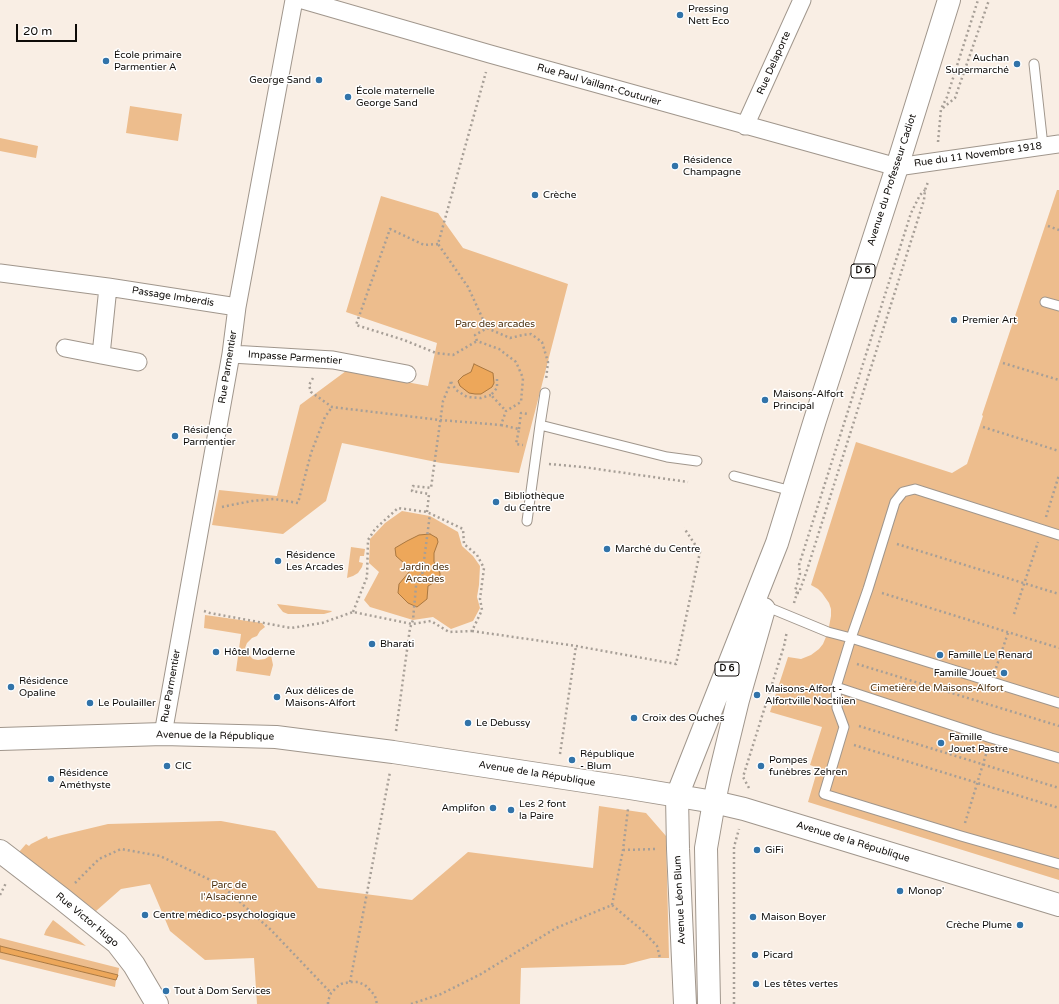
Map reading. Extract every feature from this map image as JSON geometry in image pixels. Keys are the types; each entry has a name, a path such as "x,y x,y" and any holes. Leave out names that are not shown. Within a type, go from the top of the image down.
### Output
{"main road":[{"name":"Avenue du Professeur Cadiot","path":"714,802 738,700 765,606 777,543 792,491 897,167 949,0"},
{"name":"Avenue du Professeur Cadiot","path":"677,796 777,543"},
{"name":"Avenue de la République","path":"0,739 163,734 276,737 393,752 677,796 744,809 1059,905"},
{"name":"Avenue Léon Blum","path":"677,796 678,856 685,1004"},
{"name":"D 6","path":"709,1004 706,848 714,802"},
{"name":"Rue Victor Hugo","path":"0,851 117,943 134,965 157,1004"}],"street":[{"name":"Rue Parmentier","path":"163,734 231,354 237,307 294,0"},
{"name":"Rue Paul Vaillant-Couturier","path":"303,0 746,126 897,167"},
{"name":"Rue Delaporte","path":"746,126 802,0"},
{"name":"Rue du 11 Novembre 1918","path":"897,167 1051,145"},
{"name":"Passage Imberdis","path":"0,273 108,287 237,307"},
{"path":"101,355 108,287"},
{"path":"65,348 138,362"},
{"name":"Impasse Parmentier","path":"231,354 333,360 407,374"}],"lane":[{"path":"1034,64 1051,145"},
{"path":"1045,302 1059,306"},
{"path":"527,521 545,393"},
{"path":"540,425 667,457 697,461"},
{"path":"734,476 792,491"},
{"path":"1059,535 915,489 903,492 895,502 836,687 837,708 844,727 824,794 1059,864"},
{"path":"765,606 828,632 852,638 1059,703"},
{"path":"836,687 992,738 1059,758"}],"path":[{"path":"938,143 941,109 947,98 978,0"},
{"path":"941,109 955,98 989,0"},
{"path":"438,244 490,54"},
{"path":"925,190 924,200 799,593 797,593 795,591 800,574 799,565 911,213 920,195 925,190"},
{"path":"1048,226 1059,230"},
{"path":"438,244 424,245 390,229 356,325 404,340 436,353 452,355 477,341 499,349 516,362 523,378 521,402 506,411 502,425"},
{"path":"438,244 468,287 487,328 510,338 531,334 542,342 548,362 545,393"},
{"path":"477,341 475,335 487,328"},
{"path":"320,359 320,364 309,385 311,392 332,407 440,420 502,425 519,429"},
{"path":"1003,363 1059,380"},
{"path":"395,736 410,628 413,620 417,575 422,576 427,535 429,494 412,491 413,486 431,488 443,401 451,382 456,390 467,397 481,398 491,395 497,388 497,379"},
{"path":"491,395 506,411"},
{"path":"203,511 211,511 252,501 274,499 298,503 311,453 325,417 332,407"},
{"path":"524,445 516,444 521,413 529,414 528,419"},
{"path":"983,428 1059,451"},
{"path":"546,464 583,467 688,482"},
{"path":"353,612 367,577 368,540 375,529 398,508 428,513 463,529 464,544 477,555 484,568 480,599 482,610 472,631"},
{"path":"186,604 210,613 291,628 322,623 353,612 412,624 431,621 449,632 472,631 576,646 676,664 700,552 684,528"},
{"path":"883,539 1059,594"},
{"path":"868,589 1059,648"},
{"path":"992,683 1008,632"},
{"path":"560,754 576,646"},
{"path":"748,792 749,789 743,777 784,646"},
{"path":"844,661 1059,726"},
{"path":"842,721 1059,788"},
{"path":"961,836 992,738"},
{"path":"840,740 1059,808"},
{"path":"350,982 390,772"},
{"path":"612,905 623,850 628,807"},
{"path":"734,1004 734,847 739,826"},
{"path":"61,898 99,859 121,849 160,856 221,885 271,930 331,993"},
{"path":"623,850 661,849"},
{"path":"612,905 642,931 656,946 662,964"},
{"path":"411,1004 441,994 474,978 556,928 612,905"},
{"path":"328,1004 331,993 338,986 350,982 358,982 371,991 375,996 377,1004"}],"green space":[{"path":"130,106 182,114 178,141 126,133"},
{"path":"0,138 38,146 36,158 0,151"},
{"name":"Cimetière de Maisons-Alfort","path":"1057,190 1059,190 1059,880 808,802 818,768 810,765 822,727 770,712 788,657 801,659 811,655 823,644 828,632 831,616 829,603 818,589 811,585 856,442 952,473 967,464"},
{"name":"Parc des arcades","path":"381,196 438,213 463,248 568,284 519,473 441,463 342,443 326,501 283,534 212,525 219,490 277,496 300,405 346,371 428,386 437,343 346,312"},
{"name":"Jardin des Arcades","path":"402,511 430,516 458,532 462,546 473,556 480,566 477,597 480,608 473,621 451,629 433,617 413,620 370,607 364,600 379,572 369,563 370,539 385,523"},
{"path":"351,547 365,549 364,556 360,556 359,562 363,563 362,567 358,573 347,578"},
{"path":"277,604 332,611 324,614 288,614 283,612"},
{"path":"205,615 262,623 265,627 257,636 252,638 247,643 245,648 253,659 265,659 271,655 273,665 270,676 236,671 241,634 204,628"},
{"name":"Parc de l'Alsacienne","path":"599,806 646,813 666,836 669,958 651,958 624,965 521,968 520,1004 257,1004 254,958 205,960 170,931 150,884 121,889 96,911 19,852 26,844 29,846 47,836 48,839 108,824 221,821 275,831 318,888 412,900 468,852 593,868"},
{"path":"53,920 86,946 44,935"},
{"path":"0,938 119,968 118,975 0,946"},
{"path":"0,952 116,980 115,987 0,959"}],"shaded area":[{"path":"474,364 493,373 494,383 492,387 481,394 469,393 460,386 458,381 463,376 471,372"},
{"path":"430,534 437,538 438,542 434,553 434,562 440,573 440,579 428,586 427,599 417,607 408,603 398,593 399,584 410,571 396,556 395,548 419,535"},
{"path":"0,946 118,975 116,980 0,952"}],"place":[{"name":"Pressing Nett Eco","path":"680,15"},
{"name":"École primaire Parmentier A","path":"106,61"},
{"name":"Auchan Supermarché","path":"1017,64"},
{"name":"George Sand","path":"319,80"},
{"name":"École maternelle George Sand","path":"348,97"},
{"name":"Résidence Champagne","path":"675,166"},
{"name":"Crèche","path":"535,195"},
{"name":"Premier Art","path":"954,320"},
{"name":"Maisons-Alfort Principal","path":"765,400"},
{"name":"Résidence Parmentier","path":"175,436"},
{"name":"Bibliothèque du Centre","path":"496,502"},
{"name":"Marché du Centre","path":"607,549"},
{"name":"Résidence Les Arcades","path":"278,561"},
{"name":"Bharati","path":"372,644"},
{"name":"Hôtel Moderne","path":"216,652"},
{"name":"Famille Le Renard","path":"940,655"},
{"name":"Famille Jouet","path":"1004,673"},
{"name":"Résidence Opaline","path":"11,687"},
{"name":"Maisons-Alfort - Alfortville Noctilien","path":"757,695"},
{"name":"Aux délices de Maisons-Alfort","path":"277,697"},
{"name":"Le Poulailler","path":"90,703"},
{"name":"Croix des Ouches","path":"634,718"},
{"name":"Le Debussy","path":"468,723"},
{"name":"Famille Jouet Pastre","path":"941,743"},
{"name":"République - Blum","path":"572,760"},
{"name":"CIC","path":"167,766"},
{"name":"Pompes funèbres Zehren","path":"761,766"},
{"name":"Résidence Améthyste","path":"51,779"},
{"name":"Amplifon","path":"493,808"},
{"name":"Les 2 font la Paire","path":"511,810"},
{"name":"GiFi","path":"757,850"},
{"name":"Monop'","path":"900,891"},
{"name":"Centre médico-psychologique","path":"145,915"},
{"name":"Maison Boyer","path":"753,917"},
{"name":"Crèche Plume","path":"1020,925"},
{"name":"Picard","path":"755,955"},
{"name":"Les têtes vertes","path":"756,984"},
{"name":"Tout à Dom Services","path":"166,991"}]}
